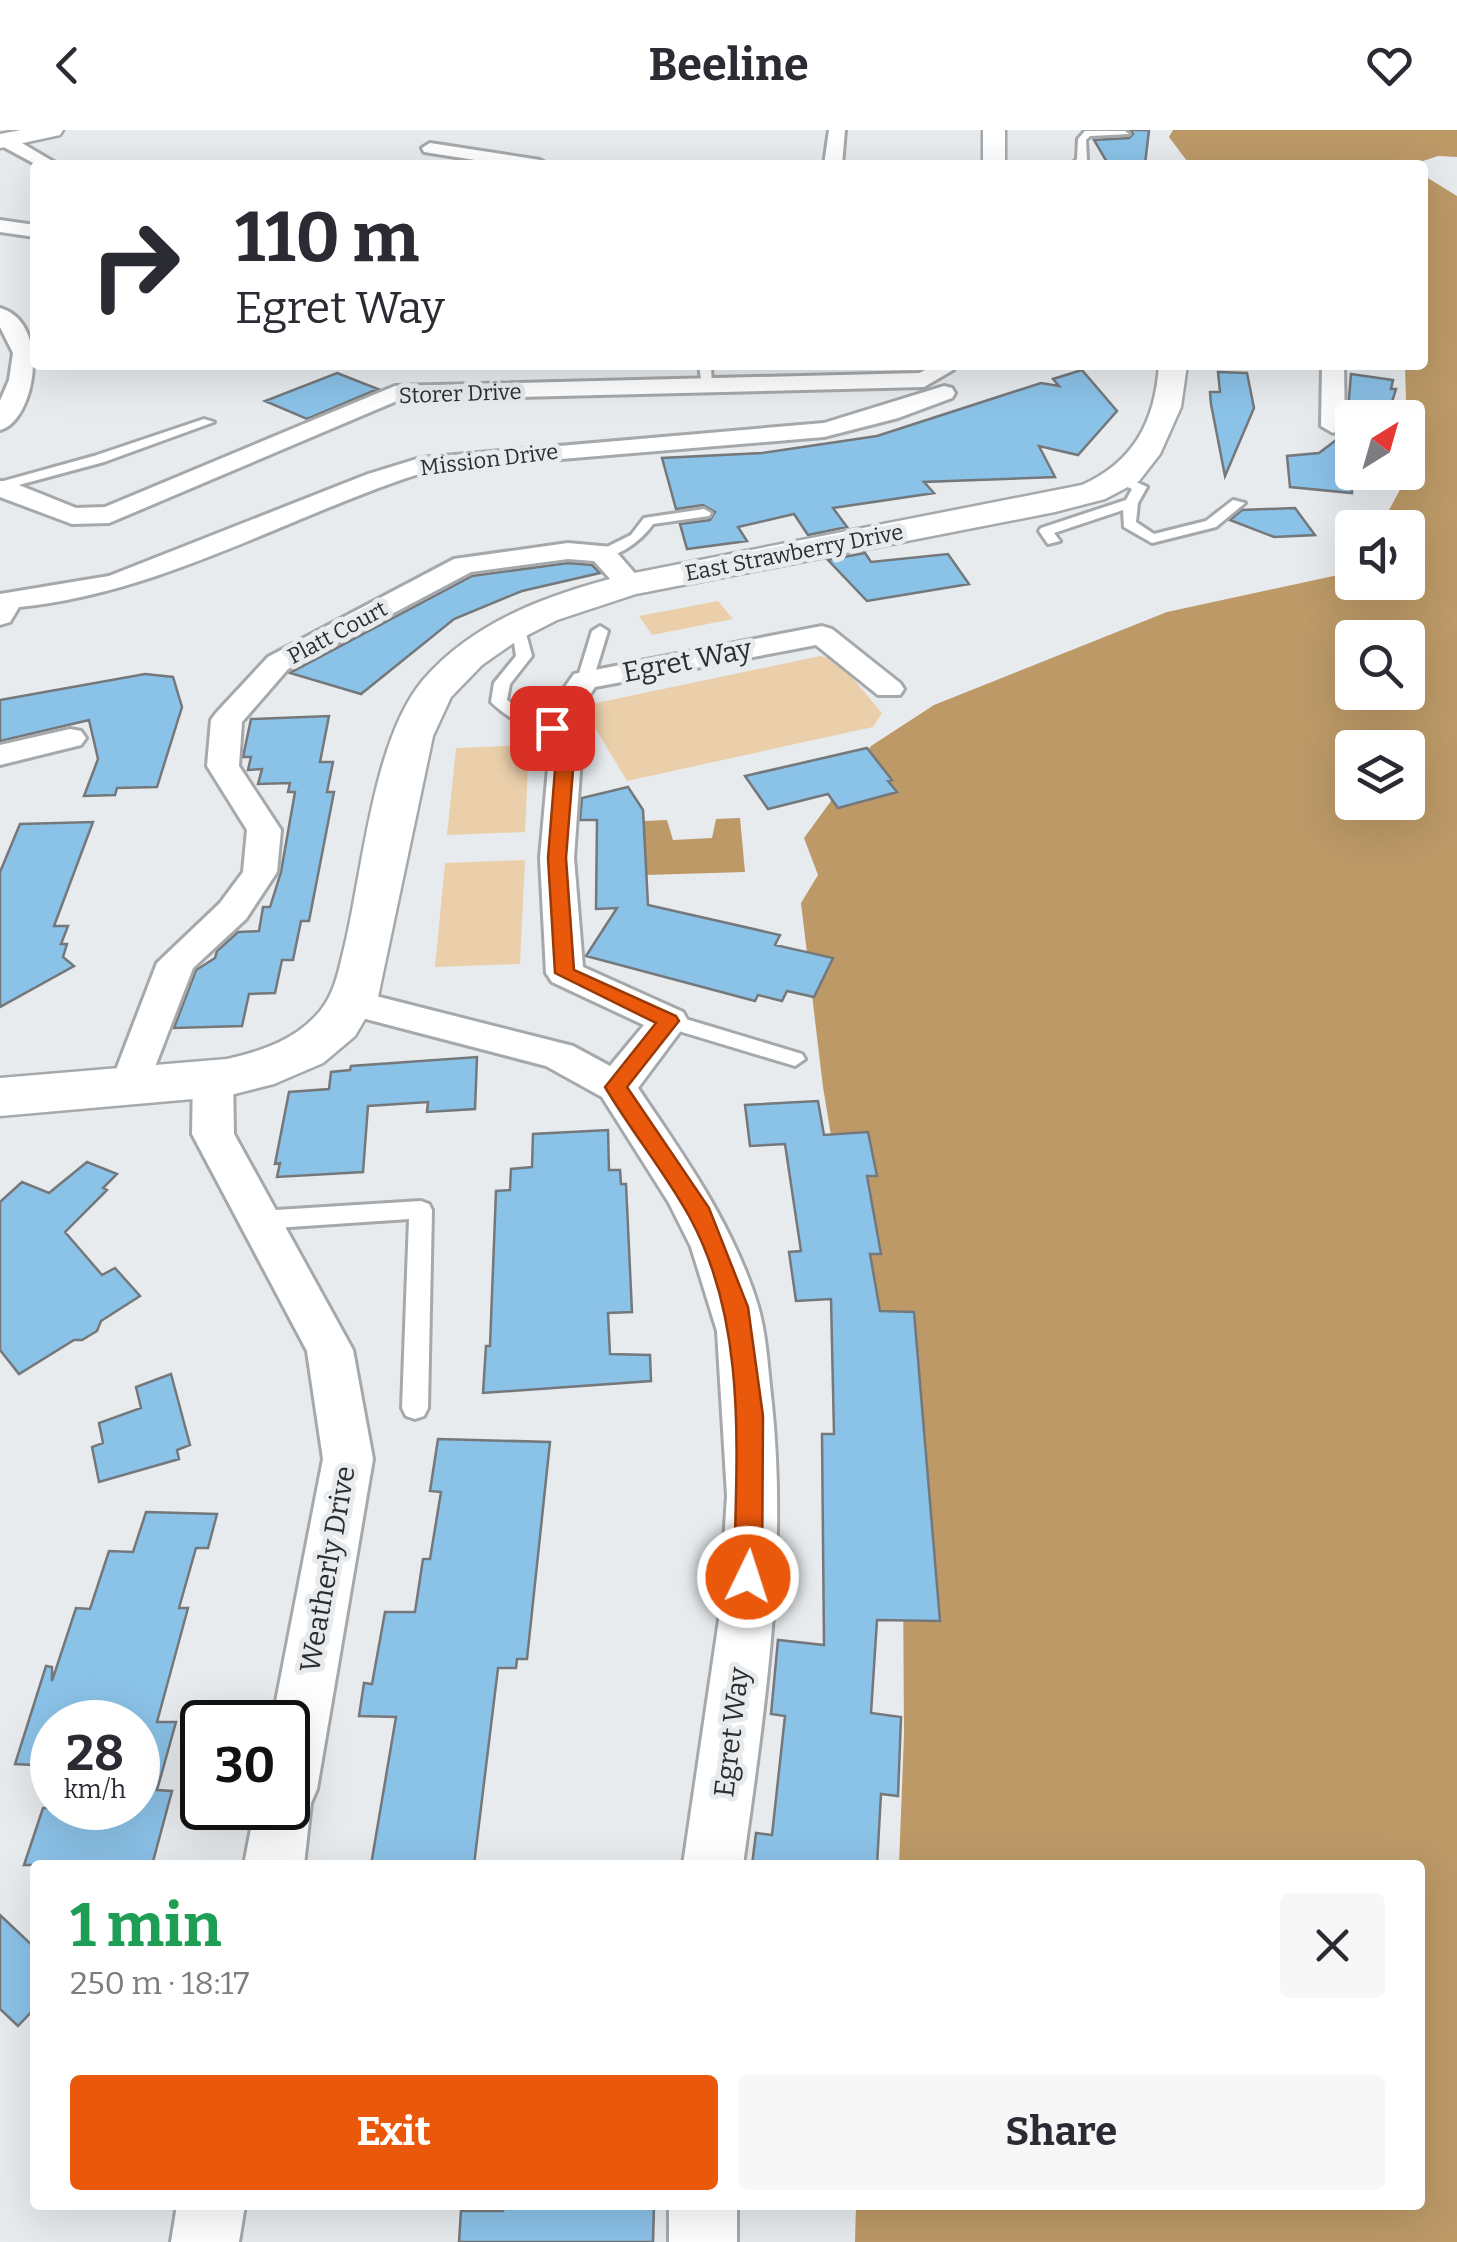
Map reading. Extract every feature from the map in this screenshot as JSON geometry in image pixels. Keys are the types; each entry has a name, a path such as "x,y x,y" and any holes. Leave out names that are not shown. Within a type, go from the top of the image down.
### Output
{"street":[{"path":"2,141 52,130"},
{"path":"420,160 442,130"},
{"path":"833,160 837,130"},
{"path":"994,130 994,160"},
{"path":"2,141 40,160"},
{"path":"430,148 508,160"},
{"path":"0,226 30,231"},
{"path":"0,314 22,340 26,358 16,391 0,422"},
{"name":"Storer Drive","path":"0,488 72,516 109,515 395,393 706,375 924,380 942,370"},
{"path":"1126,491 1132,472 1148,452 1173,370"},
{"path":"1333,426 1334,370"},
{"name":"Mission Drive","path":"6,597 62,597 116,584 374,479 430,463 824,430 890,413 944,392"},
{"name":"East Strawberry Drive","path":"352,1002 368,950 407,758 418,723 433,693 466,660 516,626 572,602 630,585 1063,499 1126,491"},
{"name":"Platt Court","path":"129,1088 176,963 233,911 260,872 264,830 223,766 227,720 278,663 464,565 568,551 602,553"},
{"path":"602,553 630,585"},
{"name":"Egret Way","path":"552,728 585,680 822,634 889,689"},
{"path":"0,1098 213,1078 282,1063 326,1037 352,1002 559,1056 616,1087 669,1021 564,973 557,858 565,757 552,728"},
{"path":"0,755 70,738"},
{"name":"Weatherly Drive","path":"213,1078 213,1134 330,1350 348,1459 304,1700"},
{"name":"Egret Way","path":"616,1087 700,1215 736,1307 750,1416 750,1558 734,1723 714,1860"},
{"path":"275,1860 280,1830"},
{"path":"205,2242 210,2210"},
{"path":"702,2210 703,2242"}],"lane":[{"path":"1082,160 1082,139 1088,133 1125,134"},
{"path":"0,488 208,422"},
{"path":"1053,540 1046,530 1126,491 1129,524 1152,539 1211,524 1238,504"},
{"path":"602,553 636,538 649,521 704,513"},
{"path":"516,626 524,656 502,683 500,702 520,717 552,728"},
{"path":"585,680 600,632"},
{"path":"669,1021 794,1060"},
{"path":"260,1220 421,1210 415,1408"}],"shaded area":[{"path":"1173,130 1457,130 1457,157 1186,160 1169,137"},
{"path":"1428,178 1457,196 1457,2242 855,2242 856,2210 1425,2210 1425,1860 899,1860 904,1735 903,1573 823,1087 801,903 818,875 804,838 871,746 934,705 1167,612 1335,576 1335,600 1425,600 1425,510 1389,510 1400,490 1425,490 1425,400 1406,400 1405,370 1428,370"},
{"path":"718,601 733,619 652,635 639,616"},
{"path":"820,656 837,660 882,713 873,727 627,781 582,706"},
{"path":"529,745 525,832 447,835 456,748"},
{"path":"740,818 745,872 646,875 644,821 667,820 673,840 712,838 716,819"},
{"path":"525,860 520,964 435,967 445,863"}],"building":[{"path":"1130,130 1149,130 1145,160 1106,160 1094,140 1129,138 1133,134"},
{"path":"1082,370 1117,411 1078,455 1039,446 1055,477 924,482 934,493 833,508 847,527 808,535 794,514 738,527 747,541 687,549 680,524 710,520 715,512 703,505 676,509 662,458 762,453 877,436 1041,383 1059,386 1053,379"},
{"path":"1218,372 1247,373 1254,408 1225,476 1210,392 1220,392"},
{"path":"337,373 378,389 307,419 265,401"},
{"path":"1351,374 1393,380 1391,389 1396,389 1393,400 1349,400"},
{"path":"1335,441 1335,490 1352,493 1290,487 1287,456 1319,453"},
{"path":"1295,508 1315,535 1274,537 1230,520 1242,510"},
{"path":"865,553 871,562 948,554 969,584 867,601 828,560"},
{"path":"568,563 592,565 600,573 522,591 454,619 361,694 290,673 472,576"},
{"path":"145,674 173,677 182,707 157,787 117,788 115,795 84,796 98,759 89,720 0,741 0,700"},
{"path":"329,716 320,762 333,762 327,792 334,792 309,921 301,921 293,960 282,960 275,993 249,994 242,1026 174,1028 196,970 215,958 217,951 238,932 259,931 263,907 270,907 281,872 295,792 288,792 290,783 258,784 262,769 248,770 251,757 243,757 251,719"},
{"path":"867,748 897,792 838,808 828,794 768,809 745,776"},
{"path":"628,787 643,810 648,905 780,935 775,945 833,958 814,997 787,991 782,1001 758,995 755,1001 586,956 617,908 596,909 597,820 580,820 582,798"},
{"path":"93,822 54,926 68,926 61,944 67,944 63,957 74,966 0,1007 0,872 20,824"},
{"path":"477,1057 475,1109 427,1112 428,1102 368,1106 363,1172 277,1177 280,1163 275,1164 289,1092 329,1089 331,1072 350,1070 351,1066"},
{"path":"818,1101 824,1135 868,1132 877,1176 867,1176 881,1254 870,1254 880,1311 914,1312 940,1621 877,1620 871,1713 901,1717 898,1796 881,1794 877,1860 753,1860 756,1833 772,1835 785,1716 771,1714 778,1640 824,1645 822,1434 834,1434 831,1299 796,1301 789,1252 801,1251 785,1144 750,1146 745,1105"},
{"path":"608,1130 609,1170 620,1170 621,1184 626,1184 632,1312 608,1313 610,1354 650,1355 651,1381 483,1393 486,1346 490,1346 496,1191 510,1190 511,1169 532,1167 533,1134"},
{"path":"87,1162 117,1174 103,1188 107,1190 65,1232 102,1275 115,1268 140,1296 101,1321 97,1331 74,1340 19,1374 0,1350 0,1202 22,1182 49,1193"},
{"path":"171,1374 190,1445 177,1450 179,1459 99,1482 92,1447 103,1443 99,1423 141,1408 136,1387"},
{"path":"438,1439 550,1442 527,1659 517,1659 516,1668 498,1668 475,1860 372,1860 396,1717 359,1716 364,1683 372,1684 385,1612 415,1612 423,1559 430,1559 441,1492 430,1491"},
{"path":"146,1512 217,1514 208,1548 196,1548 179,1608 188,1608 160,1711 160,1700 35,1700 46,1666 52,1667 52,1681 76,1608 90,1609 109,1551 133,1552"},
{"path":"30,1717 30,1765 15,1764"},
{"path":"160,1722 176,1722 160,1779"},
{"path":"160,1790 172,1791 153,1860 30,1860 30,1865 24,1865 36,1830 160,1830"},
{"path":"0,1915 30,1943 30,2013 18,2026 0,2009"},
{"path":"654,2210 653,2242 459,2242 461,2211"}],"route":[{"path":"552,728 565,757 557,858 564,973 669,1021 616,1087 700,1215 736,1307 750,1416 748,1577"}]}
